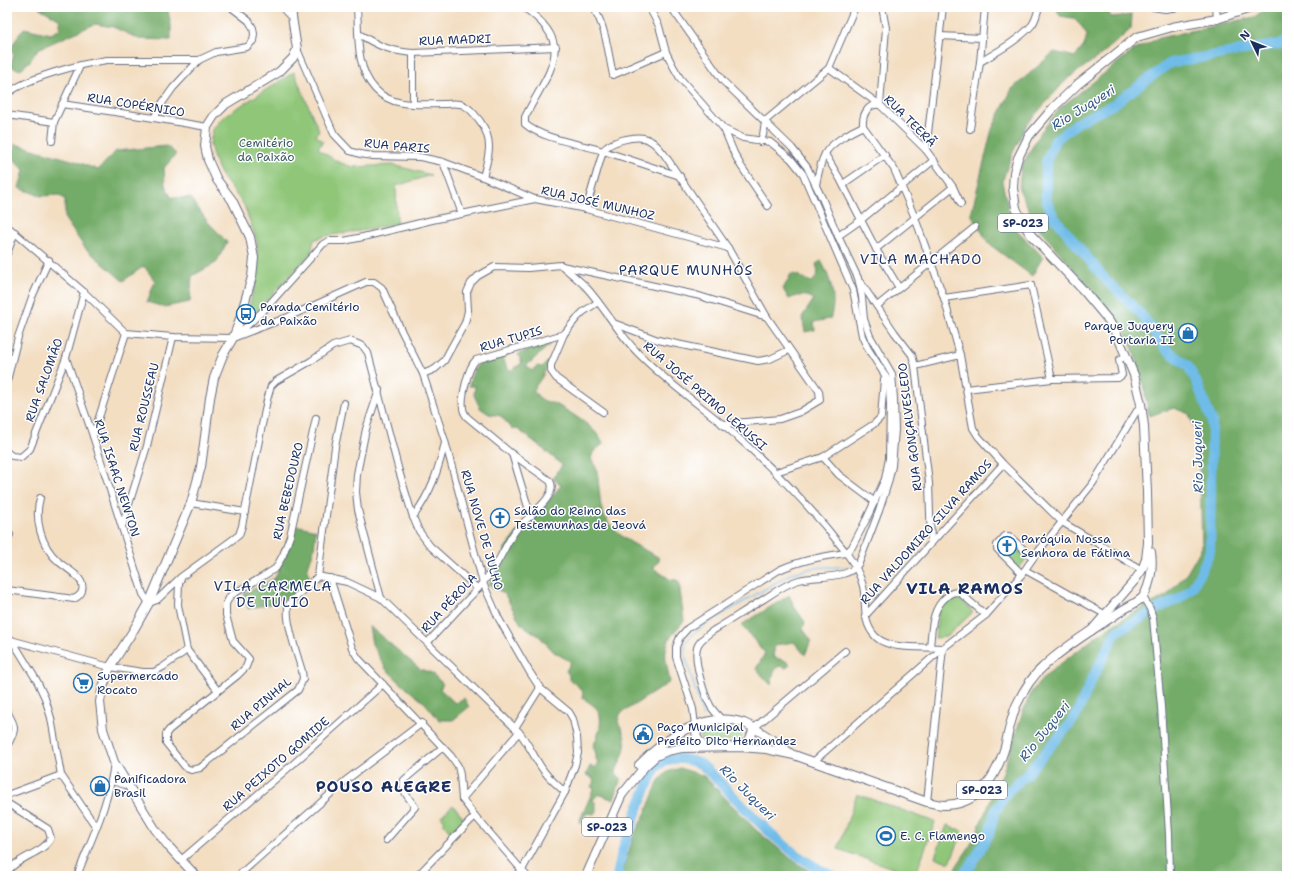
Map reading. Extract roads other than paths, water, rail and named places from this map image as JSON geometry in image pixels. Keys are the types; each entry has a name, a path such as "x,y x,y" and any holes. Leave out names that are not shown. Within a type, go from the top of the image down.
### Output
{"main road":[{"path":"196,876 155,829 114,762 104,729 100,702 102,690 110,667 133,632 149,603 191,503 201,467 214,378 223,355 233,338 247,298 252,278 254,258 250,237 232,200 217,180 208,160 205,146 207,127 214,116 226,104 279,72 293,58 297,49 292,17 282,7"},
{"name":"SP-023","path":"1109,616 1142,570 1146,559 1148,543 1148,492 1144,426 1141,404 1134,375 1118,337 1108,321 1084,291 1031,235 1022,222 1016,208 1014,172 1018,158 1029,136 1052,108 1078,84 1137,37 1172,27 1217,19 1254,7"},
{"name":"SP-023","path":"620,796 645,766 656,756 667,751 682,748 704,747 766,749 794,755 926,802 943,806 956,804 977,795 987,786 996,772 1016,707 1023,691 1031,680 1043,666 1109,616 1141,598 1148,586 1150,578 1152,558 1148,543"},
{"path":"1142,570 1150,578"},
{"path":"1128,588 1131,596 1141,598"},
{"name":"SP-023","path":"586,876 620,796 630,777 639,765 654,750 672,738 695,725 722,720 742,723 754,728 794,755"},
{"path":"695,725 697,738 704,747"},
{"path":"740,747 749,741 754,728"},
{"name":"SP-023","path":"582,876 594,858"}],"street":[{"path":"154,118 163,102 199,60 216,52 247,47 253,41 253,28 249,21 231,7"},
{"path":"292,17 295,7"},
{"path":"357,7 360,61 367,78 383,96 393,102 413,104 458,103 466,106 483,126 489,141 489,152 483,176"},
{"path":"523,7 542,22 550,33 556,47 555,56 550,68 525,117 525,124 545,135 603,151 680,176"},
{"path":"593,7 599,17 604,32 612,75 666,52"},
{"path":"649,7 659,26 666,52 680,78 724,129 734,154 768,206"},
{"name":"RUA GONÇALVESLEDO","path":"671,7 723,81 792,148 807,167 858,280 912,355 915,366 929,483 931,544"},
{"path":"760,142 764,134 764,121 829,68 855,7"},
{"path":"882,7 886,28 880,105 875,104 870,107 862,120 863,126 894,169 915,218 944,298 960,355 973,428 978,436 1003,464 1062,522 1142,570"},
{"path":"926,150 944,7"},
{"path":"970,129 980,62 985,7"},
{"path":"980,62 1001,50 1027,30 1034,20 1039,7"},
{"path":"1153,7 1165,9 1179,7"},
{"path":"1216,7 1217,19"},
{"name":"RUA MADRI","path":"359,34 377,45 397,52 556,47"},
{"path":"940,36 982,38"},
{"name":"RUA PARIS","path":"297,49 334,134 350,151 373,156 420,157 443,162 483,176 535,199"},
{"path":"413,52 413,104"},
{"path":"8,92 46,75 107,60 199,60"},
{"path":"52,141 54,122 80,66"},
{"name":"RUA TEERÃ","path":"829,68 880,105 926,150 953,187 961,204"},
{"name":"RUA COPÉRNICO","path":"62,104 207,127"},
{"path":"7,115 54,122"},
{"path":"816,185 825,154 835,143 863,126"},
{"path":"695,725 693,709 676,658 676,647 684,631 773,574 792,564 818,557 846,553 852,547 875,502 885,479 889,458 890,405 888,381 868,349 862,336 852,287 803,174 780,150 770,142 760,142 743,138 724,129"},
{"path":"586,209 603,151 606,146 613,142 643,138 654,144 660,149 680,176 728,248 767,317 819,391 820,400 800,412 780,419 722,424"},
{"path":"825,154 843,184 876,249 899,288"},
{"path":"843,184 885,155"},
{"path":"838,236 861,220 934,160"},
{"path":"443,162 462,214"},
{"path":"876,249 953,187"},
{"name":"RUA JOSÉ MUNHOZ","path":"233,338 265,309 323,244 329,241 344,241 535,199 586,209 728,248"},
{"path":"7,226 49,260 126,333 173,337 233,338 288,317 366,282 374,282 382,288 423,374 435,369 444,361 465,323 468,311 467,292 471,283 478,276 494,267 528,268 561,265 696,295 767,317"},
{"path":"877,306 975,227"},
{"path":"7,254 15,232"},
{"path":"7,381 18,337 32,297 49,260"},
{"name":"RUA JOSÉ PRIMO LERUSSI","path":"561,265 585,286 638,353 660,374 722,424 776,472 832,534 856,568 863,587 865,616 869,628 877,637 887,643 900,646 943,648"},
{"path":"846,273 849,268 854,271"},
{"path":"852,287 855,289 858,288 858,280"},
{"path":"722,720 709,703 696,663 696,652 698,645 705,637 797,580 846,573 856,568 879,511 888,483 892,466 895,430 892,374 870,336 864,319 862,297 858,280"},
{"path":"944,298 1031,285 1052,379"},
{"name":"RUA SALOMÃO","path":"7,452 12,456 21,457 30,449 66,358 84,292"},
{"path":"598,302 576,319 564,334 551,365 551,371 553,375 603,412"},
{"path":"614,324 658,340 758,361 770,359 789,350"},
{"path":"93,436 126,333"},
{"name":"RUA TUPIS","path":"512,454 464,412 462,407 463,395 473,363 476,360 564,334"},
{"name":"RUA ROUSSEAU","path":"122,527 147,446 173,337"},
{"path":"149,603 157,600 181,577 239,535 271,386 276,381 311,361 333,346 350,341 363,346 368,353 379,390 399,471 413,517 424,540 478,588"},
{"path":"915,366 960,355"},
{"path":"966,389 1052,379 1118,378 1122,375 1119,360 1126,356"},
{"name":"RUA ISAAC NEWTON","path":"66,358 93,436 143,594 149,603"},
{"path":"776,472 823,457 878,421 881,417 883,407 885,375 890,371"},
{"name":"RUA NOVE DE JULHO","path":"423,374 445,441 483,583 499,619 529,671 540,688 569,712 573,719 577,737 578,753 565,792 522,870 516,876"},
{"path":"379,390 366,429 357,474 356,492 358,510 380,598"},
{"path":"344,403 334,447 318,576 347,582 380,598 428,642 517,730 527,741 540,766 565,792"},
{"path":"812,762 943,648 986,614 1023,572 1098,476 1141,404"},
{"name":"RUA BEBEDOURO","path":"218,691 246,667 249,659 233,641 226,615 226,604 230,596 276,568 283,555 290,536 316,418"},
{"path":"413,517 431,489 445,441"},
{"path":"512,454 531,517"},
{"name":"RUA PÉROLA","path":"428,642 483,583 492,571 517,528 531,517 551,492 552,485 550,481 512,454"},
{"path":"823,457 839,475 875,502"},
{"name":"RUA VALDOMIRO SILVA RAMOS","path":"865,616 1003,464"},
{"path":"7,590 74,599 79,597 82,591 82,585 78,578 56,560 50,552 38,527 37,516 40,498"},
{"path":"191,503 245,512"},
{"path":"1033,558 1009,536 1005,536 997,545 997,549 1023,572 1109,616"},
{"name":"RUA PINHAL","path":"218,691 166,734 166,743 186,768 191,770 200,768 298,690 303,679 302,671 287,619 287,610 290,603 318,576"},
{"path":"181,577 179,584 178,605 186,650 218,691"},
{"path":"330,578 352,648 358,658 422,723 458,766 462,798 475,816 527,876"},
{"path":"930,647 935,612 938,606 952,593 960,593 986,614"},
{"path":"1141,598 1150,609 1153,618 1161,707 1169,834 1170,876"},
{"path":"9,640 110,667 143,672 154,672 186,650"},
{"path":"9,640 37,681 46,698 61,775 96,827"},
{"path":"926,802 943,648"},
{"path":"754,728 845,651"},
{"name":"RUA PEIXOTO GOMIDE","path":"181,860 384,684"},
{"path":"462,798 517,730 540,688"},
{"path":"7,712 13,721 15,728 13,736 7,746"},
{"path":"238,876 345,781 422,723"},
{"path":"386,840 415,807 404,790 404,780 443,747"},
{"path":"77,876 112,781 114,762"},
{"path":"7,795 61,775"},
{"path":"112,781 129,786"},
{"path":"7,803 48,829 51,838 46,846 18,861 11,866 7,872"},
{"path":"417,876 475,816"}],"waterway":[{"name":"Rio Juqueri","path":"961,876 972,864 989,834 995,812 1008,791 1026,775 1075,718 1093,677 1116,632 1161,607 1179,599 1192,588 1210,551 1212,421 1196,381 1188,366 1166,349 1140,313 1105,279 1054,217 1046,200 1046,162 1055,140 1077,123 1114,104 1170,63 1280,44 1287,41"},
{"path":"703,717 684,651 687,641 694,633 711,621 792,573 813,568 850,567"},
{"name":"Rio Juqueri","path":"617,876 624,845 651,778 656,768 660,764 665,761 675,759 685,759 701,764 762,826 796,854 833,876"}],"place":[{"name":"Parada Cemitério da Paixão","path":"246,314"},
{"name":"Parque Juquery Portaria II","path":"1188,333"},
{"name":"Salão do Reino das Testemunhas de Jeová","path":"500,518"},
{"name":"Paróquia Nossa Senhora de Fátima","path":"1007,546"},
{"name":"Supermercado Rocato","path":"83,683"},
{"name":"Paço Municipal Prefeito Dito Hernandez","path":"643,734"},
{"name":"Panificadora Brasil","path":"100,786"},
{"name":"E. C. Flamengo","path":"886,836"}],"district":[{"name":"VILA MACHADO","path":"921,259"},
{"name":"PARQUE MUNHÓS","path":"686,270"},
{"name":"VILA RAMOS","path":"965,588"},
{"name":"VILA CARMELA DE TÚLIO","path":"273,594"},
{"name":"POUSO ALEGRE","path":"384,786"}],"park label":[{"name":"Cemitério da Paixão","path":"266,150"}]}
